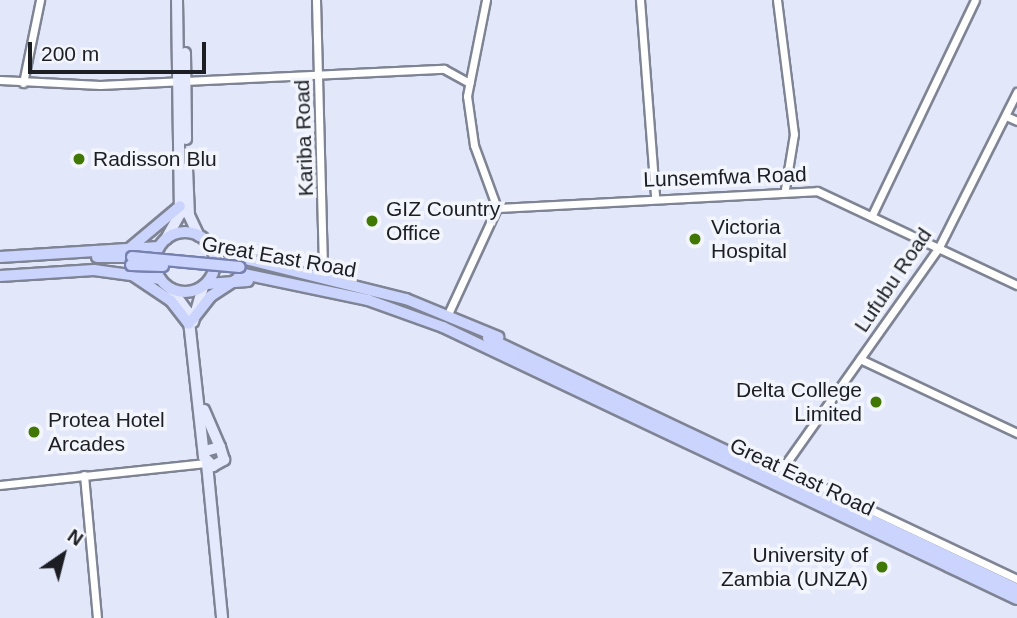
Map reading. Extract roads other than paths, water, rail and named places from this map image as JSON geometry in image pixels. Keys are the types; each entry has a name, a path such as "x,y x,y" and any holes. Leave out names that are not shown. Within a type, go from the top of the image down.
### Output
{"main road":[{"path":"177,0 188,208 215,260 190,322 222,618"},
{"path":"184,0 180,206 163,243 160,279 186,305 204,415 220,447 221,464 212,522"},
{"path":"180,206 130,261 190,322"},
{"path":"163,243 185,232 203,239"},
{"name":"Great East Road","path":"203,239 245,259 323,275 449,314 536,365 1017,599"},
{"name":"Great East Road","path":"0,276 130,261 163,243"},
{"name":"Great East Road","path":"0,257 130,261 239,273 401,311 536,365 780,472 1017,589"},
{"name":"Great East Road","path":"0,270 130,261"},
{"name":"Great East Road","path":"0,263 130,261 160,279"},
{"path":"190,322 216,291 239,273"},
{"name":"Great East Road","path":"205,285 239,273"},
{"path":"171,289 205,285"},
{"path":"206,458 220,447"},
{"path":"206,458 221,464"}],"street":[{"path":"23,83 40,0"},
{"name":"Kariba Road","path":"316,0 323,275"},
{"path":"449,314 498,208 474,145 469,83 486,0"},
{"path":"640,0 654,197"},
{"path":"777,0 794,134 785,189"},
{"path":"872,215 975,0"},
{"path":"0,80 23,83 444,69 469,83"},
{"name":"Lufubu Road","path":"780,472 938,249 1017,92"},
{"path":"1006,116 1017,121"},
{"name":"Lunsemfwa Road","path":"498,208 785,189 817,191 1017,285"},
{"path":"860,359 1017,433"},
{"path":"0,485 206,458"},
{"path":"780,472 1017,579"},
{"path":"84,475 97,618"}],"place":[{"name":"Radisson Blu","path":"79,159"},
{"name":"GIZ Country Office","path":"372,221"},
{"name":"Victoria Hospital","path":"695,239"},
{"name":"Delta College Limited","path":"876,402"},
{"name":"Protea Hotel Arcades","path":"34,432"},
{"name":"University of Zambia (UNZA)","path":"882,567"}]}
